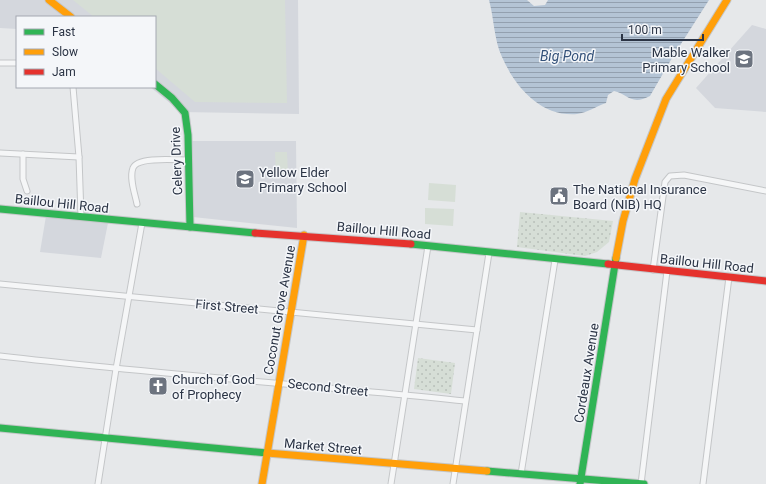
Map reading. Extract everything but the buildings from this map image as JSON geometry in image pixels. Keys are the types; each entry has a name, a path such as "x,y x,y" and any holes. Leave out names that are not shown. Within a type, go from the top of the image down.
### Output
{"main road":[{"path":"49,0 70,16"},
{"name":"Cordeaux Avenue","path":"581,481 623,221 650,136 666,99 724,2"},
{"name":"Celery Drive","path":"156,85 172,98 185,113 190,227"},
{"name":"Baillou Hill Road","path":"0,209 245,232 304,235 428,246 729,277 766,278"},
{"name":"Coconut Grove Avenue","path":"262,484 304,235"},
{"name":"Market Street","path":"0,428 267,453 521,474 581,481 644,484"}],"street":[{"path":"0,63 16,63"},
{"path":"73,88 79,157 81,216"},
{"path":"0,153 79,157"},
{"path":"23,154 23,178 27,190"},
{"path":"137,204 132,174 136,163 147,160 188,160"},
{"path":"653,270 665,182 670,176 684,175 766,191"},
{"path":"98,484 116,369 142,223"},
{"path":"391,484 428,246"},
{"path":"453,484 489,253"},
{"path":"521,474 555,260"},
{"path":"641,484 667,271"},
{"path":"703,484 729,277"},
{"name":"First Street","path":"0,284 417,323 477,330"},
{"name":"Second Street","path":"0,356 116,369 279,382 466,401"}],"shaded area":[{"path":"0,0 298,0 299,114 181,112 151,88 156,88 156,16 16,16 16,29 0,28"},
{"path":"73,0 285,0 287,103 195,102 156,69 156,16 93,16"},
{"name":"Mable Walker Primary School","path":"752,25 766,29 766,112 715,108 696,88"},
{"name":"Yellow Elder Primary School","path":"192,141 296,141 297,228 193,217"},
{"path":"275,152 287,152 288,175 276,175"},
{"path":"429,183 456,185 455,202 428,200"},
{"path":"425,208 454,209 453,226 425,224"},
{"path":"520,212 613,221 609,242 597,252 585,256 517,247"},
{"path":"46,216 108,223 101,258 40,252"},
{"path":"418,358 455,363 451,394 414,389"}],"water":[{"name":"Big Pond","path":"489,0 527,0 534,6 545,5 548,0 709,0 650,96 644,99 634,100 614,91 608,95 606,103 577,114 564,114 552,111 531,98 514,79 499,50"}],"traffic: fast":[{"path":"156,85 172,98 185,113 188,135 190,227"},
{"path":"0,209 255,233"},
{"path":"411,244 608,264"},
{"path":"580,484 616,258"},
{"path":"0,428 267,453"},
{"path":"487,471 644,484"}],"traffic: slow":[{"path":"49,0 70,16"},
{"path":"616,258 623,221 635,179 666,99 727,0"},
{"path":"262,484 304,235"},
{"path":"267,453 487,471"}],"traffic: jam":[{"path":"255,233 411,244"},
{"path":"608,264 766,281"}],"place":[{"name":"Mable Walker Primary School","path":"744,59"},
{"name":"Yellow Elder Primary School","path":"245,179"},
{"name":"The National Insurance Board (NIB) HQ","path":"559,196"},
{"name":"Church of God of Prophecy","path":"158,386"}]}
